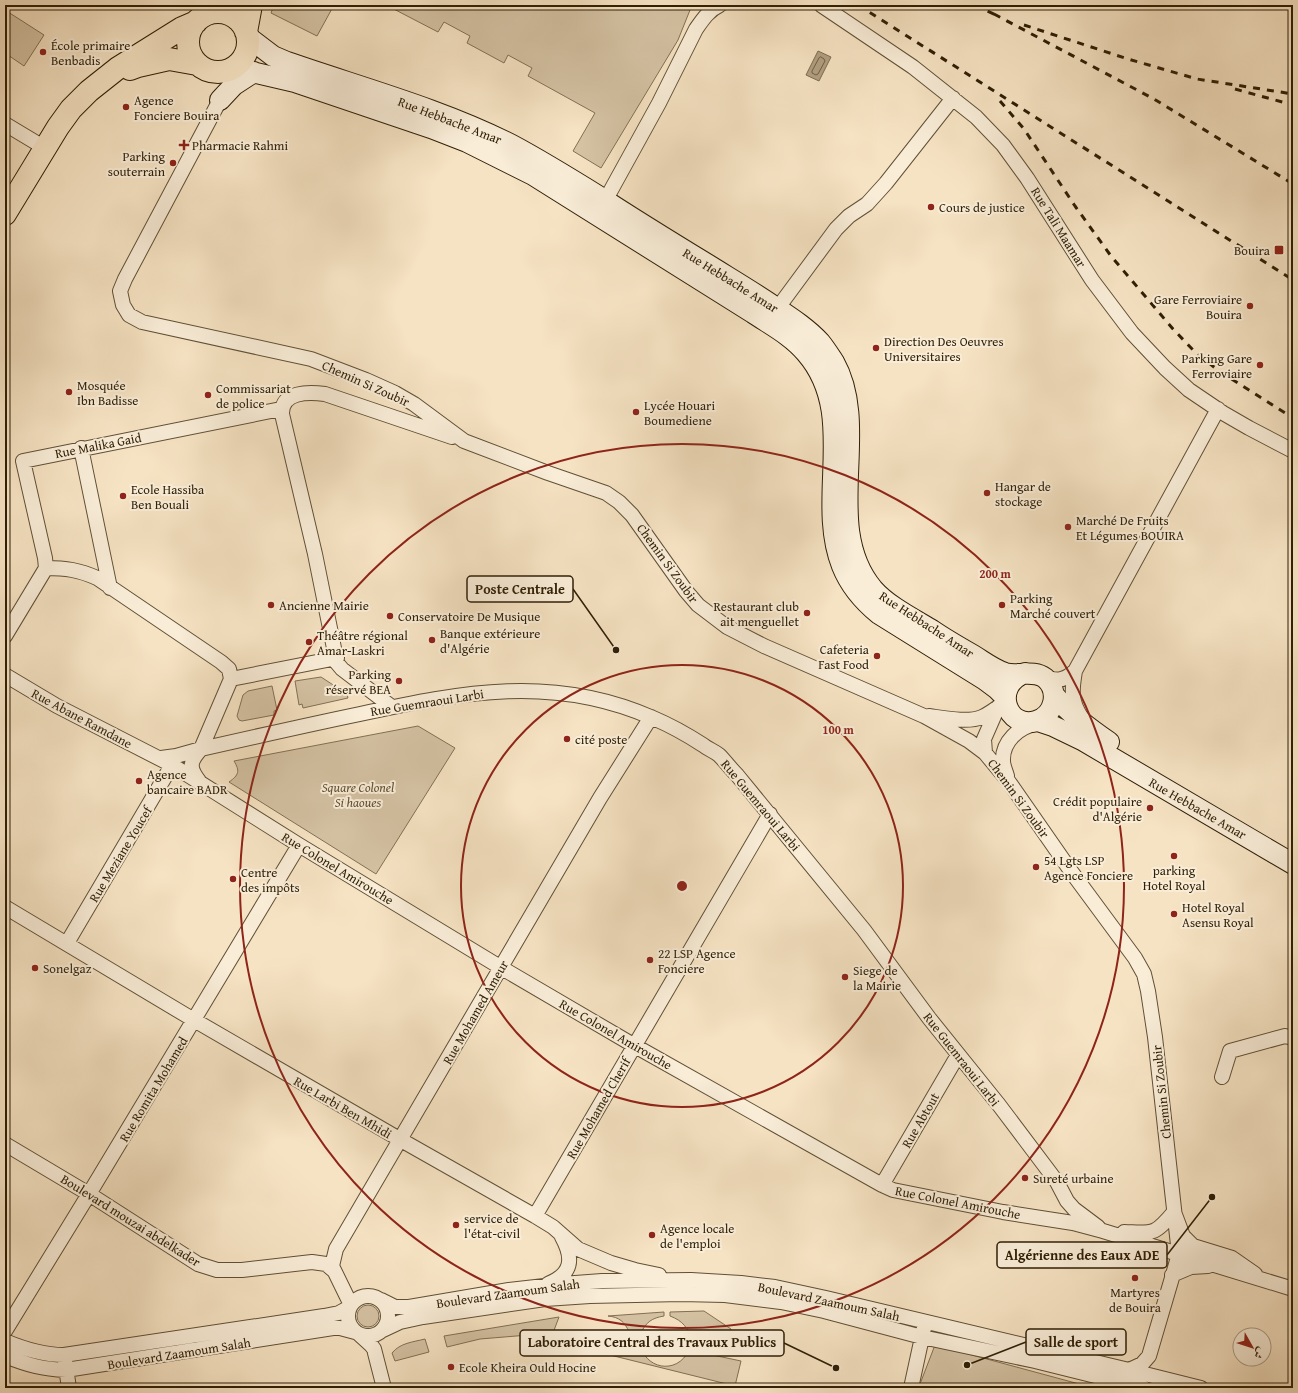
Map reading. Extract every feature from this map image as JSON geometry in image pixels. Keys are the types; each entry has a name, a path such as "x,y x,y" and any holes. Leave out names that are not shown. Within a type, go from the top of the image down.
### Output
{"main road":[{"path":"220,100 234,85 240,70 241,62 246,54 251,5"},
{"path":"5,214 58,127 71,109 89,91 118,68 205,14 228,14 236,18 242,24 247,34"},
{"path":"205,14 190,34 188,48 192,57 197,64 205,70 214,72 240,70"},
{"name":"Rue Hebbache Amar","path":"247,34 273,56 287,62 426,110 511,144 550,166 777,308 803,326 822,344 836,366 844,388 848,413 847,500 852,547 862,572 874,589 888,602 983,661 1008,674 1033,674"},
{"path":"102,80 138,66 169,59 197,64"},
{"name":"Rue Hebbache Amar","path":"240,70 295,82 468,142 533,175 753,312 788,337 806,352 828,389 834,434 833,518 836,545 842,567 852,584 864,602 879,614 985,680 997,689 1003,702"},
{"path":"1033,674 1047,680 1052,687 1054,695 1054,703 1051,710 1030,727 1017,718 1003,702 1007,689 1017,676 1033,674"},
{"name":"Rue Hebbache Amar","path":"1054,695 1062,705 1090,729 1113,744 1293,848"},
{"name":"Rue Hebbache Amar","path":"1030,727 1082,740 1293,864"}],"street":[{"path":"605,201 659,103 696,29 713,8 720,5"},
{"name":"Rue Tali Maamar","path":"821,5 913,67 976,117 1003,145 1027,178 1092,280 1132,333 1165,368 1189,390 1218,409 1249,428 1293,451"},
{"path":"777,308 836,229 850,216 867,204 953,98"},
{"name":"Chemin Si Zoubir","path":"220,100 125,279 120,291 123,304 129,315 142,322 312,359 395,393 414,404 464,441 548,474 606,493 619,502 632,515 698,605 727,627 764,646 924,716 969,741 985,748 1073,874 1135,958 1144,974 1155,1037 1178,1248"},
{"path":"5,124 45,148"},
{"path":"392,707 337,663 315,554 281,412 284,403 291,397 309,392 325,394 464,441"},
{"path":"1033,674 1054,680 1063,679 1075,671 1218,409"},
{"name":"Rue Malika Gaid","path":"46,568 23,461 81,448 281,412"},
{"path":"81,448 110,588"},
{"path":"5,636 46,568 64,568 83,572 97,578 221,662 229,669 231,679 201,749 192,761 192,772 200,782"},
{"path":"231,679 337,658"},
{"path":"1075,671 1072,689 1073,700 1078,712 1090,729"},
{"name":"Rue Abane Ramdane","path":"5,675 63,709 166,762"},
{"name":"Rue Guemraoui Larbi","path":"166,762 176,756 201,749 436,698 475,693 513,691 557,692 590,697 625,706 676,728 719,755 770,814 864,930 958,1055 999,1105 1057,1182 1067,1201 1074,1209 1103,1231"},
{"path":"924,716 966,719 981,717 1003,702"},
{"path":"985,748 987,731 1003,702"},
{"name":"Rue Mohamed Ameur","path":"333,1270 332,1262 336,1249 600,798 651,717"},
{"path":"985,748 1030,727"},
{"path":"1009,782 1002,762 1005,747 1030,727"},
{"name":"Rue Colonel Amirouche","path":"166,762 500,967 635,1046 882,1186 893,1190 1003,1212 1073,1223 1103,1231"},
{"name":"Rue Meziane Youcef","path":"67,943 166,762"},
{"name":"Rue Mohamed Cherif","path":"536,1216 770,814"},
{"name":"Rue Romita Mohamed","path":"5,1331 90,1194 299,845"},
{"name":"Rue Larbi Ben Mhidi","path":"5,907 194,1020 536,1216 553,1227 559,1234 578,1249 611,1263 635,1270 691,1280"},
{"path":"1222,1077 1230,1051 1285,1036 1293,1038"},
{"name":"Rue Abtout","path":"882,1186 958,1055"},
{"name":"Boulevard mouzai abdelkader","path":"5,1144 90,1194 198,1264 217,1270 242,1270 312,1262 326,1264 333,1270"},
{"path":"1151,1233 1162,1227 1174,1212"},
{"path":"1174,1212 1183,1236 1193,1246"},
{"path":"1103,1231 1151,1233 1178,1248 1218,1266 1293,1289"},
{"path":"1103,1231 1178,1248 1193,1246 1232,1258 1262,1279"},
{"path":"543,1286 561,1278 569,1265 570,1258 568,1248 559,1234"},
{"path":"1130,1370 1142,1364 1150,1356 1172,1276 1178,1248"},
{"path":"312,1262 326,1259 331,1256 336,1249"},
{"path":"1172,1276 1191,1267 1218,1266"},
{"path":"333,1270 342,1285 351,1306"},
{"name":"Boulevard Zaamoum Salah","path":"375,1298 395,1307 409,1307 543,1286 602,1281 691,1280 741,1283 775,1287 826,1298 1200,1388"},
{"path":"342,1285 355,1292 375,1298 387,1309 388,1320 374,1350"},
{"path":"324,1316 334,1310 338,1304 343,1291 342,1285"},
{"name":"Boulevard Zaamoum Salah","path":"382,1331 400,1322 424,1317 545,1299 590,1296 681,1294 725,1295 781,1302 824,1311 922,1337 1035,1361 1135,1387"},
{"path":"375,1298 361,1297 351,1306 348,1318 351,1328 371,1344 384,1388"},
{"name":"Boulevard Zaamoum Salah","path":"5,1340 30,1351 64,1355 324,1316 338,1313 351,1306"},
{"path":"910,1388 926,1322"},
{"name":"Boulevard Zaamoum Salah","path":"5,1356 46,1369 66,1370 333,1328 340,1328 357,1333"},
{"path":"357,1333 368,1337 377,1335 382,1331"},
{"path":"64,1355 69,1388"}],"green space":[{"path":"274,5 334,5 317,36 271,13"},
{"path":"386,5 692,5 678,40 601,168 573,151 595,113 528,76 532,68 508,55 504,63 467,43 470,36 444,22 438,32"},
{"path":"5,10 44,35 24,66 5,53"},
{"path":"321,677 347,694 348,698 303,708 302,704 299,705 295,681"},
{"path":"272,686 277,710 274,711 274,715 242,721 239,720 237,716 243,695 248,691"},
{"name":"Square Colonel Si haoues","path":"418,726 455,748 376,874 229,782 238,773 234,761"},
{"path":"368,1305 376,1308 379,1316 376,1324 368,1327 360,1324 357,1316 360,1308"},
{"path":"704,1311 731,1329 728,1350 690,1341 687,1329 682,1323 670,1316 670,1312"},
{"path":"664,1312 664,1316 650,1321 641,1333 629,1332 626,1325 621,1321 608,1316"},
{"path":"559,1317 553,1333 480,1339 447,1347 444,1336"},
{"path":"425,1339 429,1352 395,1361 392,1353 399,1347 407,1343"},
{"path":"629,1340 640,1342 642,1351 647,1358 661,1366 677,1364 684,1358 689,1350 741,1361 735,1386 610,1355 617,1354 626,1346"},
{"path":"935,1345 1094,1388 934,1388 920,1384"}],"water":[{"path":"818,51 831,57 819,81 806,75"}],"railway":[{"path":"858,5 1293,280"},
{"path":"975,5 998,16"},
{"path":"994,14 1154,99 1293,184"},
{"path":"1024,25 1128,59 1197,79 1293,94"},
{"path":"1235,89 1293,105"},
{"path":"1000,101 1024,129 1075,206 1111,256 1173,329 1195,352 1219,371 1293,418"}],"place":[{"name":"École primaire Benbadis","path":"43,52"},
{"name":"Agence Fonciere Bouira","path":"126,107"},
{"name":"Pharmacie Rahmi","path":"184,145"},
{"name":"Parking souterrain","path":"173,163"},
{"name":"Cours de justice","path":"931,207"},
{"name":"Bouira","path":"1279,250"},
{"name":"Gare Ferroviaire Bouira","path":"1250,306"},
{"name":"Direction Des Oeuvres Universitaires","path":"876,348"},
{"name":"Parking Gare Ferroviaire","path":"1260,365"},
{"name":"Mosquée Ibn Badisse","path":"69,392"},
{"name":"Commissariat de police","path":"208,395"},
{"name":"Lycée Houari Boumediene","path":"636,412"},
{"name":"Hangar de stockage","path":"987,493"},
{"name":"Ecole Hassiba Ben Bouali","path":"123,496"},
{"name":"Marché De Fruits Et Légumes BOUIRA","path":"1068,527"},
{"name":"Ancienne Mairie","path":"271,605"},
{"name":"Parking Marché couvert","path":"1002,605"},
{"name":"Restaurant club ait menguellet","path":"807,613"},
{"name":"Conservatoire De Musique","path":"390,616"},
{"name":"Banque extérieure d'Algérie","path":"432,640"},
{"name":"Théâtre régional Amar-Laskri","path":"309,642"},
{"name":"Poste Centrale","path":"616,650"},
{"name":"Cafeteria Fast Food","path":"877,656"},
{"name":"Parking réservé BEA","path":"399,681"},
{"name":"cité poste","path":"567,739"},
{"name":"Agence bancaire BADR","path":"139,781"},
{"name":"Crédit populaire d'Algérie","path":"1150,808"},
{"name":"parking Hotel Royal","path":"1174,856"},
{"name":"54 Lgts LSP Agence Fonciere","path":"1036,867"},
{"name":"Centre des impôts","path":"233,879"},
{"name":"Hotel Royal Asensu Royal","path":"1174,914"},
{"name":"22 LSP Agence Fonciere","path":"650,960"},
{"name":"Sonelgaz","path":"35,968"},
{"name":"Siege de la Mairie","path":"845,977"},
{"name":"Sureté urbaine","path":"1025,1178"},
{"name":"Algérienne des Eaux ADE","path":"1212,1197"},
{"name":"service de l'état-civil","path":"456,1225"},
{"name":"Agence locale de l'emploi","path":"652,1235"},
{"name":"Martyres de Bouira","path":"1135,1278"},
{"name":"Salle de sport","path":"967,1365"},
{"name":"Ecole Kheira Ould Hocine","path":"451,1367"},
{"name":"Laboratoire Central des Travaux Publics","path":"836,1368"}]}
